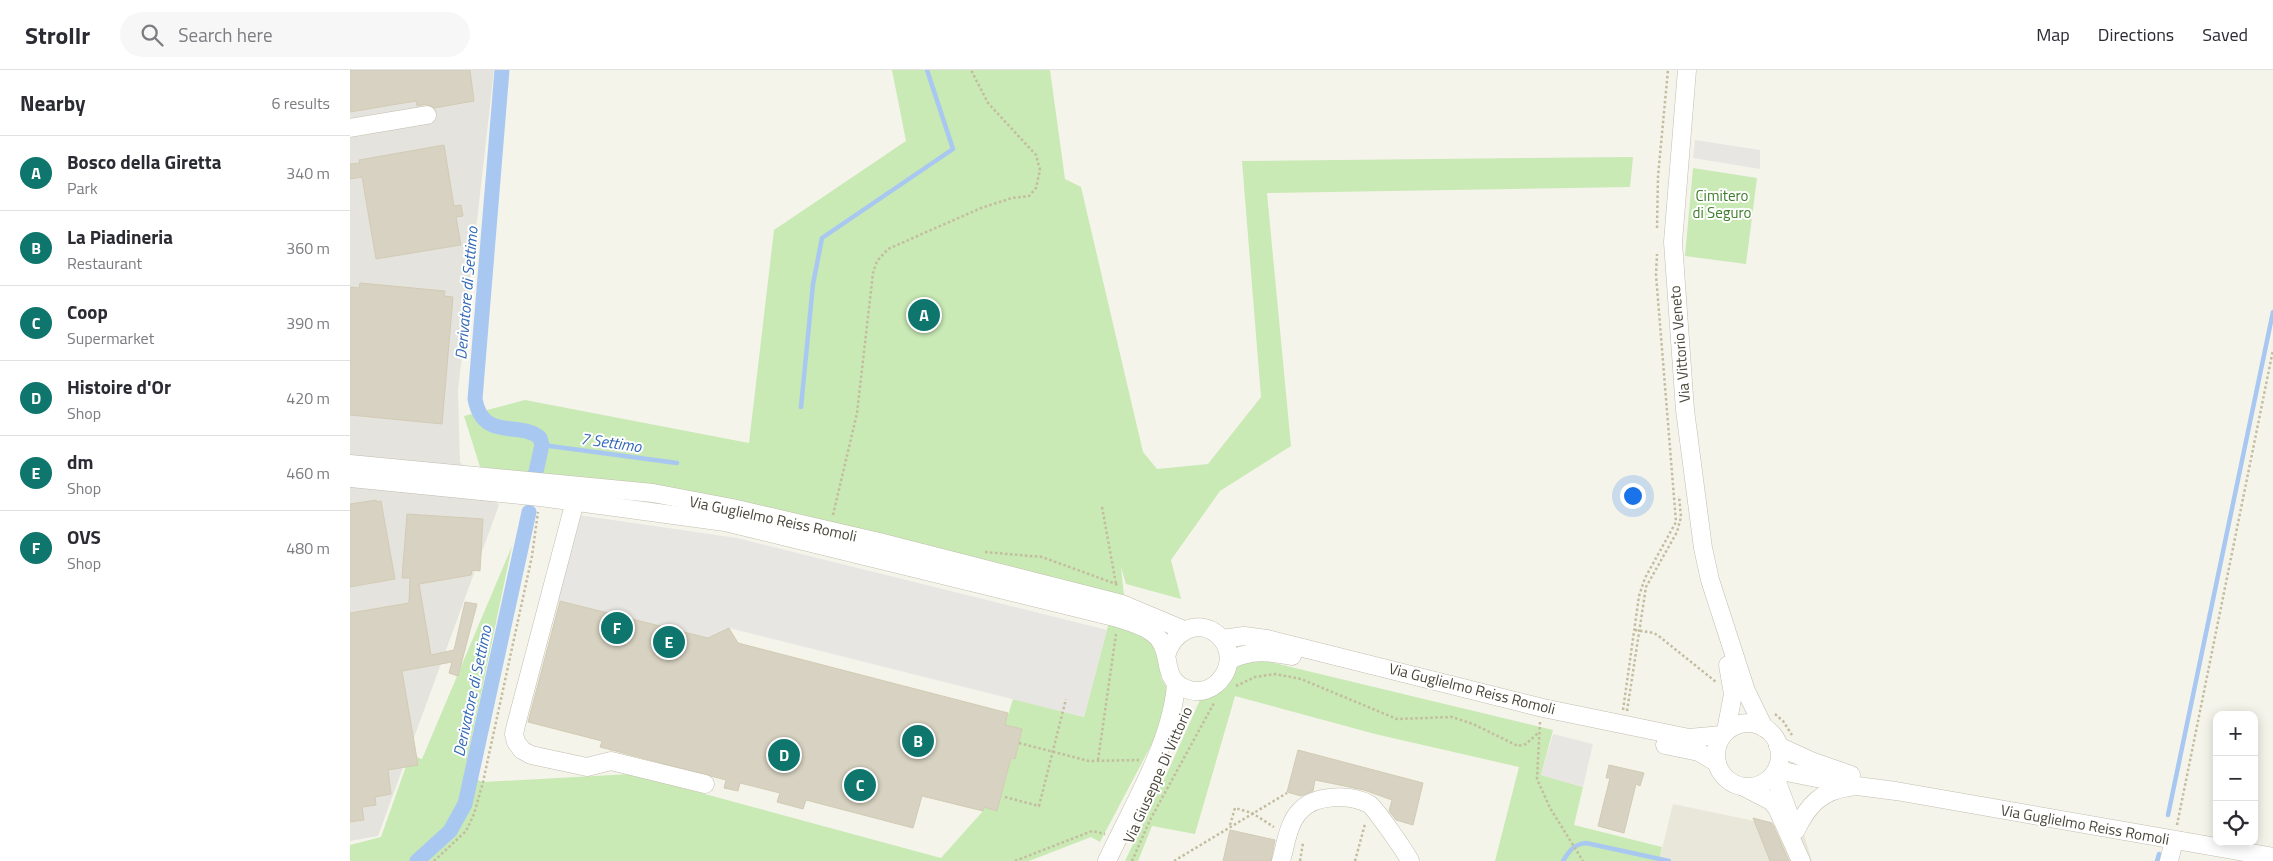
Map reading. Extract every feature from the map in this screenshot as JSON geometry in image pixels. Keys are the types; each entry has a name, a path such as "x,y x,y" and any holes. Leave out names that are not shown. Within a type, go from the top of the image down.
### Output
{"street":[{"name":"Via Vittorio Veneto","path":"1687,70 1672,242 1685,410 1702,538 1720,615"},
{"path":"350,128 427,115"},
{"name":"Via Guglielmo Reiss Romoli","path":"350,464 653,493 732,508 879,542 1122,606 1184,630"},
{"name":"Via Guglielmo Reiss Romoli","path":"350,478 575,501 725,522 1122,606 1161,641 1166,656"},
{"path":"653,493 624,498 585,493 579,494 575,501 514,734 516,742 522,750 531,755 587,767 610,761 705,784"},
{"path":"725,522 729,516 736,516 832,538 879,542"},
{"path":"1720,615 1746,691 1764,728 1773,736 1778,746 1780,757 1775,772 1761,784 1744,787"},
{"path":"1720,615 1733,694 1724,733 1715,752 1719,770 1728,780 1771,801 1777,808 1799,857"},
{"path":"1204,628 1222,638 1227,648 1229,660 1223,677 1208,689 1199,691 1191,690 1176,683 1170,675 1166,656 1169,645 1175,636 1184,630 1204,628"},
{"name":"Via Guglielmo Reiss Romoli","path":"1222,638 1244,636 1267,639 1543,708 1689,738 1724,733"},
{"name":"Via Guglielmo Reiss Romoli","path":"1229,660 1244,653 1275,652 1541,718 1699,752 1717,763"},
{"name":"Via Giuseppe Di Vittorio","path":"1107,861 1118,837 1164,769 1164,740 1175,704 1176,683"},
{"name":"Via Giuseppe Di Vittorio","path":"1119,861 1164,769 1185,709 1191,698 1199,691"},
{"path":"1724,733 1744,723 1764,728"},
{"name":"Via Guglielmo Reiss Romoli","path":"1778,746 1811,761 1896,791"},
{"path":"1775,772 1796,830 1799,857"},
{"name":"Via Guglielmo Reiss Romoli","path":"1775,772 1896,791 2273,857"},
{"path":"1796,830 1806,810 1823,795 1836,788 1857,786"},
{"path":"1282,861 1296,836 1293,819 1302,809 1318,800 1337,796 1370,805 1410,861"},
{"path":"2170,861 2174,841"}],"path":[{"path":"842,484 857,413 873,273 877,261 888,248 981,208 1029,196 1036,188 1040,170 1036,156 988,102 971,70"},
{"path":"1657,236 1658,176 1668,70"},
{"path":"1622,716 1639,596 1645,578 1676,522 1656,275 1657,246"},
{"path":"2174,841 2273,350"},
{"path":"434,861 466,831 474,814 483,782 532,556 540,497"},
{"path":"1098,760 1122,606 1116,584 1102,507"},
{"path":"833,515 842,517"},
{"path":"1626,717 1641,630 1646,587 1677,532 1681,517"},
{"path":"977,551 1042,557 1116,584"},
{"path":"1635,630 1660,636 1717,683"},
{"path":"1235,686 1255,677 1275,674 1301,679 1397,719 1452,717 1473,724 1518,746 1526,744 1538,733 1537,779 1550,808 1583,861"},
{"path":"1005,797 1039,806 1066,699"},
{"path":"1132,861 1150,820 1164,769 1215,702"},
{"path":"1019,743 1089,761 1143,760 1164,769"},
{"path":"1174,861 1230,825 1287,792"},
{"path":"1355,861 1370,805"},
{"path":"1230,825 1235,808 1252,812 1296,836 1300,861"},
{"path":"1015,861 1092,831 1118,837"}],"shaded area":[{"path":"350,70 494,70 458,390 460,462 499,505 378,836 350,841"},
{"path":"1695,140 1760,150 1760,169 1693,158"},
{"path":"578,515 737,538 1107,630 1084,717 729,628 708,638 556,600"},
{"path":"1553,734 1593,744 1583,787 1541,775"},
{"path":"1673,804 1803,831 1812,861 1659,861"}],"green space":[{"path":"892,70 1050,70 1065,179 1081,187 1143,452 1157,469 1208,464 1261,397 1242,161 1633,157 1630,187 1267,193 1291,446 1220,491 1171,560 1181,599 1126,584 1121,567 1124,596 652,487 480,467 464,416 525,400 749,443 774,230 906,141"},
{"name":"Cimitero di Seguro","path":"1693,168 1757,178 1746,264 1685,256"},
{"path":"512,546 464,775 483,782 631,774 941,858 983,811 984,807 997,811 1010,763 998,755 1015,759 1022,730 1005,725 1013,699 1084,717 1109,622 1154,641 1160,656 1161,678 1170,693 1155,738 1100,842 1091,837 1029,861 350,861 350,845 381,837 410,755 422,759"},
{"path":"1258,659 1553,730 1541,775 1583,787 1574,825 1662,847 1659,861 1495,861 1519,767 1375,734 1235,696 1195,834 1152,826 1138,861 1125,861 1200,700 1227,683 1236,665"}],"building":[{"path":"350,70 470,70 474,101 434,108 426,104 417,106 416,101 350,112"},
{"path":"444,145 454,206 461,205 463,216 456,217 461,245 376,259 362,177 350,179 350,164 360,163 359,160"},
{"path":"360,283 445,291 444,296 453,297 442,424 350,415 350,287 359,288"},
{"path":"376,500 377,502 381,501 395,579 350,587 350,504"},
{"path":"407,514 483,519 480,571 472,570 471,575 419,584 431,655 454,650 465,602 477,604 458,676 449,673 452,662 402,671 418,765 388,770 391,794 375,797 376,805 362,807 364,820 350,822 350,613 409,603 410,578 402,578"},
{"path":"560,601 708,638 729,628 738,643 1008,713 1005,725 1022,729 1015,759 1011,758 997,811 984,807 983,811 922,796 913,828 806,800 803,809 777,802 780,793 740,783 738,791 724,788 726,780 600,747 602,741 528,722"},
{"path":"1298,750 1423,783 1413,825 1396,820 1389,811 1392,800 1364,790 1315,780 1313,791 1301,796 1287,792"},
{"path":"1609,765 1644,773 1640,786 1636,784 1624,833 1598,826 1610,778 1606,778"},
{"path":"1753,818 1772,823 1789,861 1770,861"},
{"path":"1230,830 1275,840 1271,861 1223,861"}],"waterway":[{"name":"Derivatore di Settimo","path":"502,70 475,399 479,412 486,421 503,428 532,433 540,438 542,445 535,476"},
{"path":"801,407 813,284 822,238 953,149 927,70"},
{"path":"2168,815 2273,312"},
{"name":"7 Settimo","path":"542,445 677,463"},
{"name":"Derivatore di Settimo","path":"417,861 450,831 465,804 529,512"},
{"path":"1563,861 1572,849 1586,843 1669,861"},
{"path":"2157,861 2159,854"}],"place":[{"name":"Bosco della Giretta","path":"924,315"},
{"name":"OVS","path":"617,628"},
{"name":"dm","path":"669,642"},
{"name":"La Piadineria","path":"918,741"},
{"name":"Histoire d'Or","path":"784,755"},
{"name":"Coop","path":"860,785"}]}
